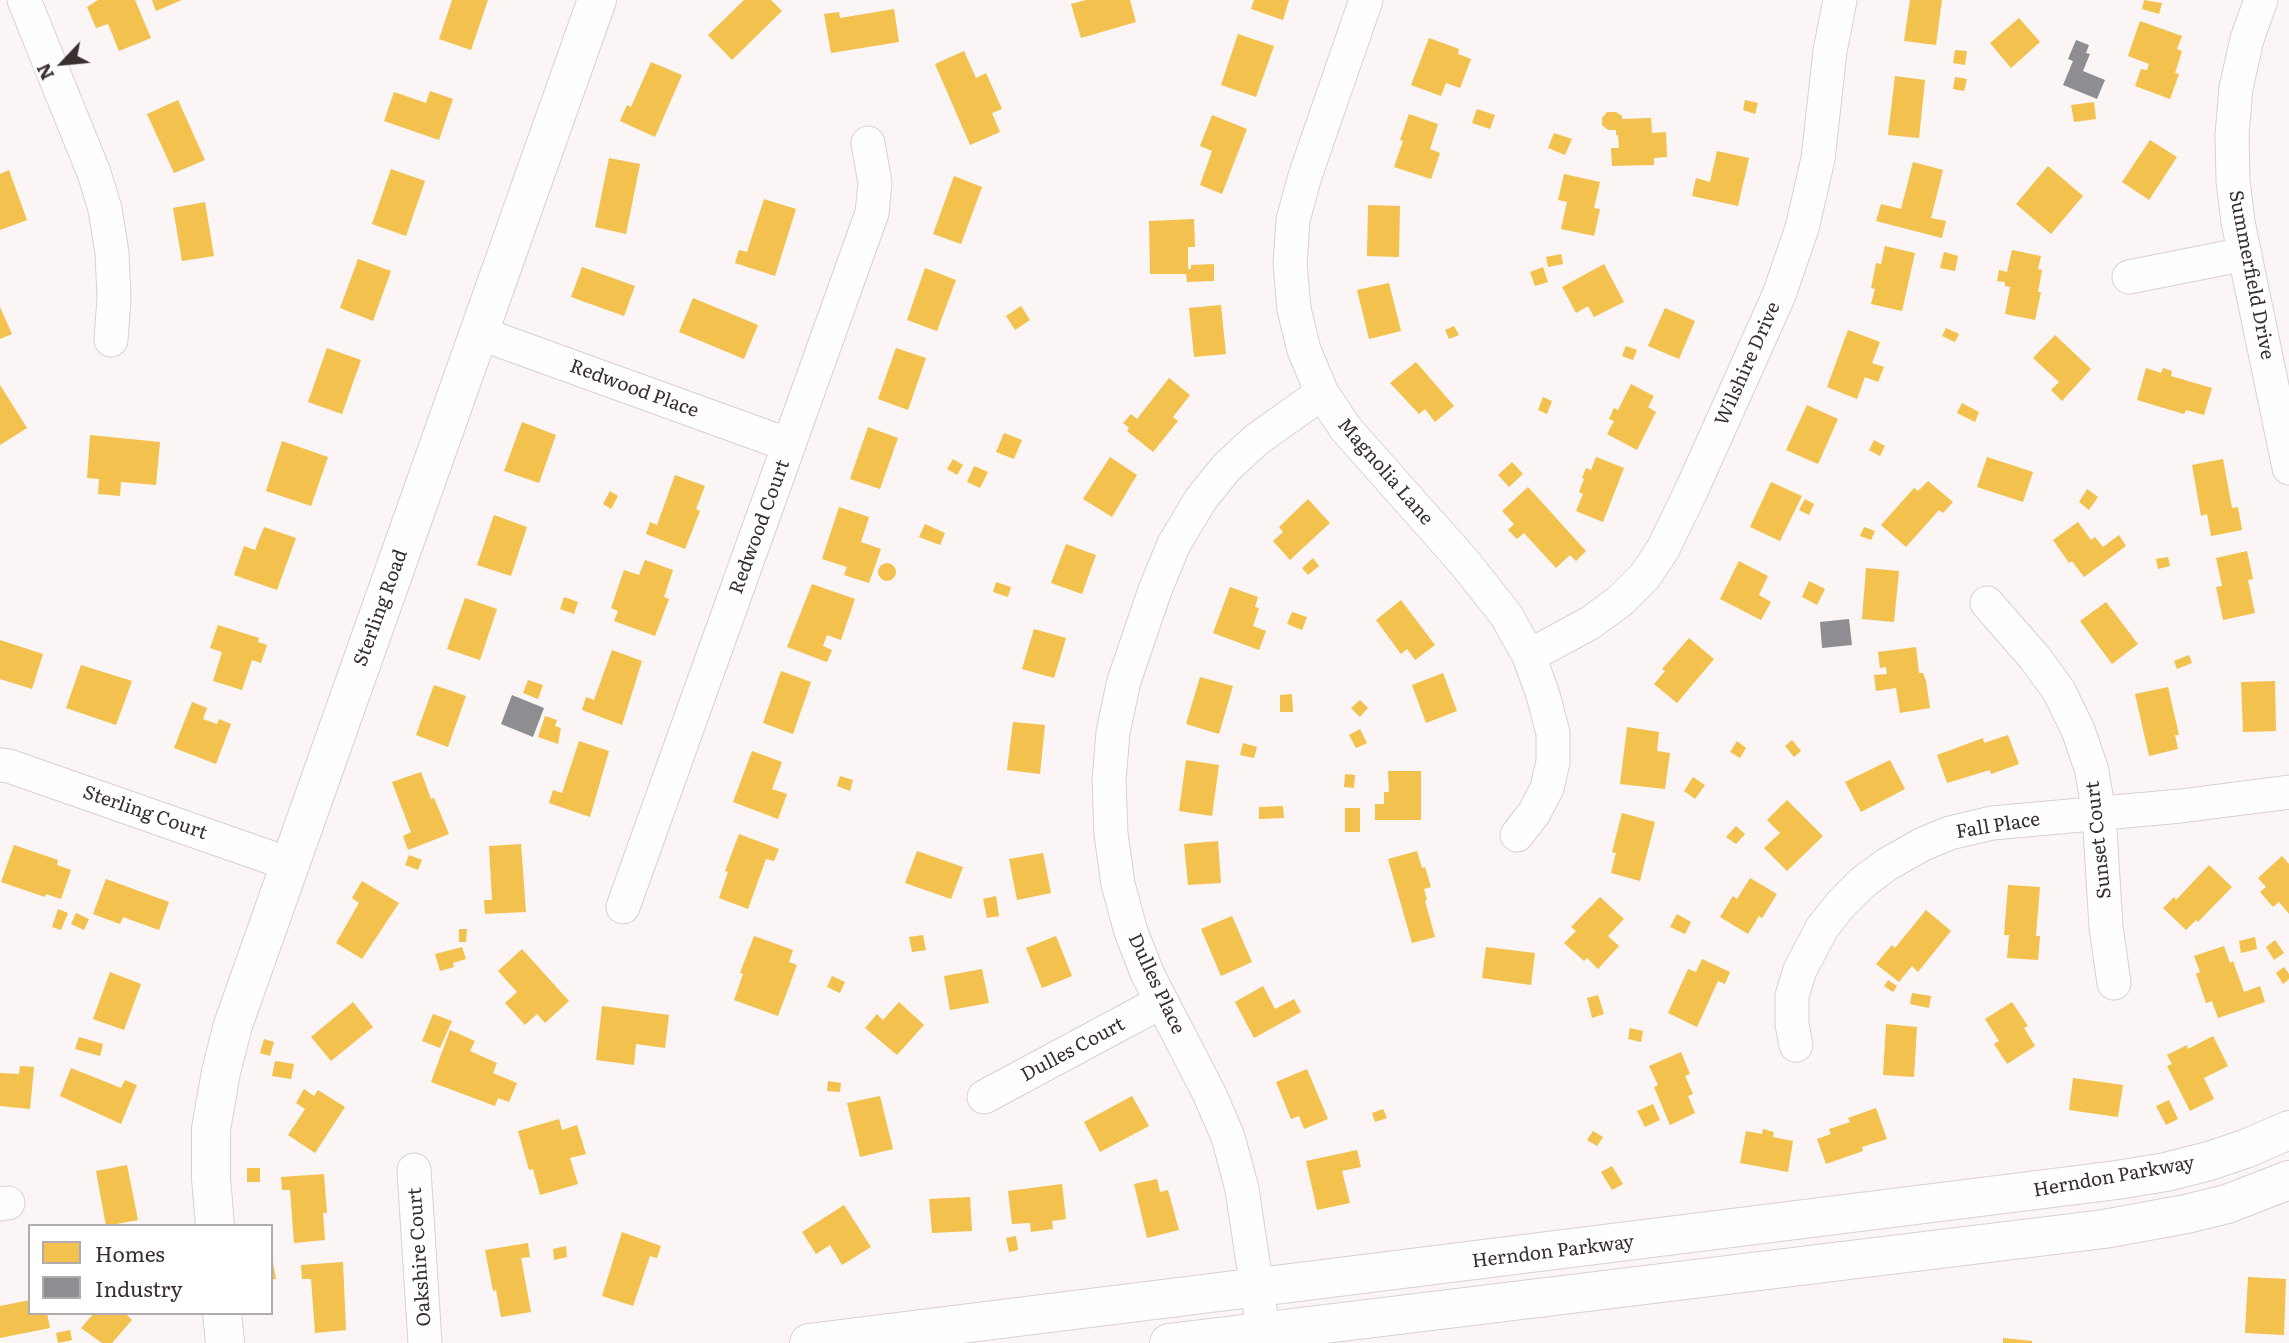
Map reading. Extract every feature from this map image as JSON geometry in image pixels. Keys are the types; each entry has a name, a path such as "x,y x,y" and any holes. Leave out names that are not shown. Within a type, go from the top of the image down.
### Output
{"main road":[{"name":"Sterling Road","path":"215,1224 211,1129 220,1072 233,1026 597,0"},
{"name":"Herndon Parkway","path":"809,1343 2117,1180 2209,1161 2289,1130"},
{"path":"1169,1343 1265,1337 2117,1227 2227,1204 2289,1180"},
{"path":"222,1315 225,1343"}],"street":[{"path":"24,0 94,173 105,209 113,253 111,340"},
{"name":"Magnolia Lane","path":"1366,0 1305,176 1293,220 1290,264 1294,309 1304,350 1322,393 1346,429 1464,562 1506,615 1529,656 1553,733 1553,762 1543,797 1517,835"},
{"name":"Wilshire Drive","path":"1529,656 1590,624 1645,576 1663,549 1692,489 1779,295 1802,228 1818,159 1830,51 1840,0"},
{"name":"Summerfield Drive","path":"2261,0 2247,39 2239,76 2232,135 2233,181 2245,254 2289,468"},
{"name":"Redwood Court","path":"623,907 872,213 875,183 867,143"},
{"path":"2129,277 2245,254"},
{"name":"Redwood Place","path":"479,333 789,445"},
{"name":"Dulles Place","path":"1265,1337 1242,1189 1228,1137 1209,1093 1161,1002 1131,932 1118,884 1111,834 1109,781 1113,732 1124,681 1174,544 1201,499 1226,468 1256,440 1322,393"},
{"name":"Sunset Court","path":"1987,603 2035,658 2059,691 2078,730 2089,761 2099,814 2106,927 2114,983"},
{"name":"Sterling Court","path":"0,765 289,864"},
{"name":"Fall Place","path":"1796,1045 1792,1024 1792,996 1800,970 1822,928 1862,883 1886,865 1923,844 1951,833 1992,823 2181,806 2289,792"},
{"name":"Dulles Court","path":"984,1097 1161,1002"},
{"name":"Oakshire Court","path":"414,1170 425,1343"}],"building: Homes":[{"path":"98,0 135,0 151,38 119,51 108,24 96,28 87,7"},
{"path":"152,0 182,0 156,11"},
{"path":"452,0 488,0 471,50 439,39"},
{"path":"744,0 771,0 782,11 732,60 708,35"},
{"path":"1086,0 1130,0 1136,22 1081,38 1071,4"},
{"path":"1254,0 1289,0 1283,20 1251,9"},
{"path":"1910,0 1942,0 1936,45 1904,41"},
{"path":"2144,0 2162,3 2159,14 2142,9"},
{"path":"894,9 899,42 831,53 824,14 839,12 840,18"},
{"path":"2019,18 2040,42 2011,68 1990,43"},
{"path":"2140,21 2182,36 2177,49 2182,51 2175,73 2179,74 2170,99 2135,86 2141,69 2147,70 2149,64 2128,56"},
{"path":"1238,34 1274,46 1256,97 1221,85"},
{"path":"1429,38 1459,49 1458,54 1471,59 1460,88 1446,83 1441,96 1411,85"},
{"path":"1955,50 1967,51 1965,65 1953,63"},
{"path":"964,51 976,78 986,73 1002,109 992,113 1000,132 970,145 935,64"},
{"path":"651,62 682,75 655,137 620,121 627,105 631,107"},
{"path":"1895,76 1925,80 1919,138 1888,135"},
{"path":"1955,77 1967,79 1964,91 1953,89"},
{"path":"430,91 453,99 439,140 384,121 394,92 426,103"},
{"path":"178,100 205,160 174,173 147,114"},
{"path":"1745,100 1758,103 1755,114 1743,110"},
{"path":"2094,102 2096,119 2074,122 2071,105"},
{"path":"1477,109 1495,115 1490,129 1472,123"},
{"path":"1607,112 1616,112 1622,119 1651,118 1652,133 1666,132 1667,157 1654,158 1654,165 1612,166 1611,148 1619,148 1618,135 1616,130 1608,130 1602,125 1602,118"},
{"path":"1409,114 1438,124 1430,149 1440,153 1431,179 1394,167"},
{"path":"1212,115 1247,129 1222,194 1200,185 1212,151 1200,146"},
{"path":"1554,133 1572,139 1565,155 1548,148"},
{"path":"2150,140 2177,157 2149,200 2122,182"},
{"path":"1717,151 1749,158 1738,206 1692,196 1696,178 1710,182"},
{"path":"609,158 640,164 626,234 595,227"},
{"path":"1913,162 1943,170 1931,218 1946,221 1942,238 1876,221 1881,204 1901,209"},
{"path":"2048,166 2083,196 2051,234 2016,204"},
{"path":"391,169 425,181 406,236 372,224"},
{"path":"9,170 27,220 0,230 0,174"},
{"path":"1564,174 1600,182 1594,208 1600,209 1594,236 1561,229 1567,202 1558,200"},
{"path":"954,176 982,187 961,244 933,234"},
{"path":"764,199 796,209 775,276 735,263 739,250 747,252"},
{"path":"205,202 214,256 182,261 173,208"},
{"path":"1368,205 1400,206 1399,257 1367,256"},
{"path":"1194,219 1195,247 1188,247 1188,269 1191,269 1191,265 1214,264 1214,281 1187,282 1186,274 1150,274 1149,221"},
{"path":"1885,246 1915,253 1902,311 1871,304 1875,289 1871,288 1876,263 1881,264"},
{"path":"2012,250 2041,256 2038,269 2042,270 2038,292 2041,292 2035,320 2005,314 2010,287 2005,286 2005,282 1997,281 1999,270 2007,272"},
{"path":"1944,252 1958,256 1955,271 1940,268"},
{"path":"1561,254 1563,264 1548,267 1546,257"},
{"path":"358,259 391,271 373,321 340,308"},
{"path":"1604,264 1624,302 1594,317 1588,306 1576,313 1562,287"},
{"path":"582,267 635,286 624,316 571,297"},
{"path":"1543,267 1548,282 1535,286 1530,272"},
{"path":"925,268 956,280 937,331 907,320"},
{"path":"1389,283 1401,331 1369,339 1357,290"},
{"path":"693,298 758,325 744,359 679,332"},
{"path":"1221,305 1226,354 1194,357 1189,308"},
{"path":"1021,306 1030,320 1015,330 1006,316"},
{"path":"0,307 12,334 0,339"},
{"path":"1665,308 1695,321 1679,359 1648,346"},
{"path":"1454,326 1459,335 1449,339 1445,330"},
{"path":"1946,328 1959,334 1955,342 1942,336"},
{"path":"1848,330 1880,342 1872,363 1884,367 1878,382 1865,377 1857,399 1827,387"},
{"path":"2055,335 2091,369 2062,401 2051,390 2059,382 2033,358"},
{"path":"1626,346 1637,350 1633,360 1622,356"},
{"path":"327,348 361,360 342,414 308,402"},
{"path":"896,348 926,358 908,410 878,399"},
{"path":"1416,362 1454,406 1435,422 1425,409 1419,414 1390,383"},
{"path":"2146,368 2161,373 2163,368 2172,371 2171,376 2212,388 2204,415 2186,410 2184,414 2137,400"},
{"path":"1169,378 1190,395 1173,417 1178,421 1153,452 1127,431 1129,428 1123,423 1131,414 1137,419"},
{"path":"1631,384 1654,396 1648,407 1656,412 1637,450 1607,434 1614,421 1609,419 1614,408 1618,410"},
{"path":"0,385 27,428 0,445"},
{"path":"1543,397 1552,401 1547,414 1538,410"},
{"path":"1962,403 1979,412 1975,422 1957,413"},
{"path":"1807,405 1838,419 1818,464 1786,450"},
{"path":"522,422 556,435 539,483 504,471"},
{"path":"868,427 898,438 880,489 850,479"},
{"path":"1004,433 1022,440 1014,459 996,452"},
{"path":"90,435 160,442 156,485 121,482 120,496 98,494 99,479 87,478"},
{"path":"1874,440 1885,446 1880,456 1869,450"},
{"path":"282,441 328,457 311,506 266,491"},
{"path":"1110,457 1137,475 1112,517 1083,499"},
{"path":"1596,457 1624,468 1603,522 1576,511 1583,494 1579,492 1584,479 1582,478 1586,468 1591,470"},
{"path":"1987,457 2033,472 2023,502 1977,487"},
{"path":"953,459 963,465 957,475 947,469"},
{"path":"2223,459 2232,508 2238,507 2242,530 2211,536 2207,514 2201,516 2192,465"},
{"path":"1512,462 1523,474 1509,487 1498,475"},
{"path":"974,466 988,472 980,488 967,482"},
{"path":"675,475 705,486 696,509 700,511 685,549 646,534 650,522 657,525"},
{"path":"1928,481 1953,502 1943,513 1939,510 1906,547 1881,525 1914,488 1918,491"},
{"path":"1771,482 1802,496 1780,541 1750,527"},
{"path":"1528,487 1586,551 1576,561 1570,555 1556,568 1524,533 1517,539 1508,530 1514,524 1502,511"},
{"path":"2087,489 2098,497 2089,510 2079,502"},
{"path":"610,491 618,496 611,509 603,504"},
{"path":"1308,499 1330,523 1290,560 1273,541 1283,532 1279,527"},
{"path":"1805,499 1814,504 1809,515 1799,510"},
{"path":"839,507 869,517 861,542 881,549 869,583 844,575 847,567 822,559"},
{"path":"494,515 527,527 511,576 477,565"},
{"path":"2078,522 2091,540 2095,537 2103,547 2119,535 2126,546 2084,577 2072,561 2069,563 2053,540"},
{"path":"925,524 945,533 940,545 919,537"},
{"path":"264,527 296,538 277,590 234,575 244,546 255,550"},
{"path":"1864,527 1875,531 1871,540 1860,536"},
{"path":"1066,544 1096,555 1082,594 1051,583"},
{"path":"2247,551 2253,579 2248,580 2255,613 2223,620 2216,587 2222,586 2216,558"},
{"path":"2168,557 2170,566 2158,569 2156,559"},
{"path":"1313,558 1319,566 1308,575 1302,568"},
{"path":"645,560 673,570 664,597 669,599 655,636 614,621 618,611 611,608 624,570 639,575"},
{"path":"1739,561 1768,576 1759,595 1771,602 1761,620 1720,599"},
{"path":"883,563 891,563 896,572 894,579 883,581 878,576 878,568"},
{"path":"1866,568 1899,571 1894,622 1862,619"},
{"path":"1809,581 1825,589 1817,605 1802,597"},
{"path":"996,582 1011,587 1008,597 993,592"},
{"path":"812,584 855,599 841,640 827,635 823,646 832,650 827,662 787,647"},
{"path":"1230,587 1258,597 1255,607 1259,608 1253,626 1266,631 1259,650 1213,633"},
{"path":"564,597 578,602 574,614 560,609"},
{"path":"465,598 497,609 480,660 447,649"},
{"path":"1401,600 1435,645 1415,660 1407,649 1401,654 1376,620"},
{"path":"2106,602 2138,644 2112,664 2080,621"},
{"path":"1292,612 1307,617 1302,630 1287,624"},
{"path":"218,625 259,638 258,642 267,645 261,663 252,660 242,690 213,681 222,652 210,648"},
{"path":"1034,629 1066,638 1054,678 1022,669"},
{"path":"1689,638 1714,659 1677,703 1654,684 1665,671 1662,669"},
{"path":"0,640 43,654 32,689 0,679"},
{"path":"1916,647 1919,673 1923,673 1926,681 1930,708 1900,713 1896,688 1876,691 1874,675 1887,674 1886,667 1880,668 1878,652"},
{"path":"612,650 642,661 622,725 582,710 586,697 594,700"},
{"path":"2189,655 2192,663 2177,669 2174,661"},
{"path":"81,665 132,681 116,725 66,708"},
{"path":"781,671 811,682 793,734 763,723"},
{"path":"1443,673 1457,711 1426,723 1412,685"},
{"path":"1200,677 1233,686 1219,734 1186,724"},
{"path":"528,680 543,685 538,699 523,693"},
{"path":"2275,681 2276,731 2243,732 2241,682"},
{"path":"434,685 466,696 448,747 416,735"},
{"path":"2168,687 2179,735 2175,735 2178,749 2149,756 2135,694"},
{"path":"1292,694 1293,712 1280,712 1280,695"},
{"path":"1360,700 1368,708 1360,717 1351,708"},
{"path":"192,702 207,708 203,719 217,724 219,719 231,724 216,764 174,748"},
{"path":"545,716 557,720 555,726 561,728 558,744 538,737"},
{"path":"1013,722 1045,725 1040,774 1007,770"},
{"path":"1627,727 1659,732 1657,751 1670,753 1665,789 1620,784"},
{"path":"1360,729 1367,743 1356,748 1349,735"},
{"path":"2008,735 2019,764 1991,774 1990,770 1947,783 1937,755 1983,738 1984,743"},
{"path":"1792,740 1801,751 1794,757 1785,746"},
{"path":"579,741 609,751 590,817 549,803 553,790 562,793"},
{"path":"1737,741 1746,748 1740,758 1730,752"},
{"path":"1243,743 1257,747 1254,758 1240,755"},
{"path":"752,751 782,762 772,789 787,794 778,819 733,802"},
{"path":"1186,760 1219,765 1212,816 1179,811"},
{"path":"1890,760 1905,789 1861,812 1845,782"},
{"path":"1388,771 1421,771 1421,820 1375,820 1375,804 1384,804 1384,792 1389,792"},
{"path":"421,772 449,834 408,850 403,836 411,832 392,782"},
{"path":"1345,774 1355,775 1354,788 1344,787"},
{"path":"840,776 853,780 850,791 837,786"},
{"path":"1693,777 1705,785 1695,799 1684,791"},
{"path":"1787,800 1823,836 1787,871 1764,848 1780,833 1767,820"},
{"path":"1283,806 1284,818 1259,819 1259,807"},
{"path":"1345,808 1360,808 1360,832 1345,832"},
{"path":"1622,813 1655,822 1640,881 1611,873 1616,853 1612,852"},
{"path":"1736,826 1745,834 1736,844 1726,837"},
{"path":"739,834 779,849 774,861 766,859 748,909 719,898 728,872 725,871"},
{"path":"1218,841 1221,883 1188,885 1184,844"},
{"path":"521,844 526,912 485,914 484,900 492,900 489,846"},
{"path":"14,845 58,860 57,865 71,870 61,899 46,894 45,897 1,882"},
{"path":"917,851 963,867 951,899 905,883"},
{"path":"1417,851 1431,887 1424,889 1435,937 1412,943 1388,859"},
{"path":"1043,853 1051,893 1017,900 1009,859"},
{"path":"409,855 422,860 418,870 405,865"},
{"path":"2282,856 2289,864 2289,914 2279,902 2273,907 2260,892 2266,887 2258,878"},
{"path":"2209,865 2232,887 2198,922 2196,920 2186,930 2163,908 2174,897 2176,900"},
{"path":"1750,878 1777,894 1748,934 1720,917 1733,896 1737,899"},
{"path":"106,879 169,902 159,930 123,917 120,924 93,914"},
{"path":"362,881 399,903 362,959 336,943 359,903 352,898"},
{"path":"2008,885 2040,887 2036,936 2040,936 2038,960 2007,958 2009,935 2004,935"},
{"path":"996,896 999,916 987,918 983,899"},
{"path":"1600,897 1624,919 1608,936 1619,946 1598,969 1587,958 1584,961 1564,943 1576,931 1571,927"},
{"path":"58,909 68,913 61,930 52,927"},
{"path":"1926,910 1951,931 1918,972 1912,966 1899,982 1876,964 1892,945 1895,948"},
{"path":"76,913 89,919 84,930 71,924"},
{"path":"1677,914 1691,922 1685,934 1670,927"},
{"path":"1232,916 1252,962 1221,976 1201,929"},
{"path":"459,929 467,929 466,942 459,942"},
{"path":"923,935 926,950 912,952 909,937"},
{"path":"754,936 793,950 789,962 797,965 778,1016 734,1000 743,974 740,973"},
{"path":"1056,936 1072,976 1042,988 1026,948"},
{"path":"2255,937 2257,949 2241,953 2239,941"},
{"path":"2275,940 2284,953 2274,960 2266,947"},
{"path":"2224,946 2230,963 2233,961 2244,992 2260,986 2265,1002 2218,1018 2212,1001 2206,1003 2196,974 2200,972 2194,956"},
{"path":"462,947 466,959 453,963 454,967 440,971 435,954"},
{"path":"1486,947 1535,953 1531,985 1482,978"},
{"path":"522,949 569,1001 545,1023 537,1014 525,1025 505,1003 517,992 498,971"},
{"path":"1702,959 1730,972 1725,984 1718,981 1697,1027 1668,1013 1688,969 1696,972"},
{"path":"2284,967 2289,979 2283,984 2276,973"},
{"path":"982,969 989,1003 950,1010 944,976"},
{"path":"110,972 141,984 124,1030 93,1019"},
{"path":"832,976 845,982 840,993 827,987"},
{"path":"1888,980 1897,986 1893,992 1884,986"},
{"path":"1263,986 1275,1009 1294,999 1301,1012 1254,1038 1235,1002"},
{"path":"1912,993 1931,996 1929,1008 1910,1004"},
{"path":"1598,995 1604,1014 1592,1018 1587,998"},
{"path":"353,1002 373,1027 331,1061 311,1037"},
{"path":"899,1002 924,1025 897,1055 865,1028 877,1014 883,1020"},
{"path":"2012,1002 2028,1026 2024,1028 2035,1046 2007,1064 1994,1044 1999,1041 1985,1019"},
{"path":"602,1006 669,1015 665,1048 636,1044 634,1065 596,1060"},
{"path":"433,1014 452,1021 440,1048 422,1041"},
{"path":"1886,1024 1917,1027 1914,1077 1883,1075"},
{"path":"1630,1028 1643,1031 1641,1042 1628,1039"},
{"path":"450,1030 475,1041 470,1051 497,1063 493,1073 517,1083 509,1102 498,1098 495,1106 431,1082"},
{"path":"2213,1036 2228,1066 2204,1078 2214,1099 2190,1111 2167,1066 2172,1064 2167,1055 2187,1045 2188,1049"},
{"path":"79,1037 103,1044 100,1056 75,1049"},
{"path":"264,1039 274,1042 270,1056 260,1053"},
{"path":"1681,1052 1690,1074 1685,1076 1693,1094 1688,1096 1695,1113 1670,1125 1654,1087 1658,1085 1649,1066"},
{"path":"275,1061 294,1064 291,1079 272,1076"},
{"path":"20,1066 34,1067 30,1109 0,1106 0,1073 19,1074"},
{"path":"71,1068 121,1088 125,1080 137,1085 121,1124 60,1096"},
{"path":"1307,1069 1328,1119 1304,1129 1299,1116 1291,1119 1276,1082"},
{"path":"2073,1078 2123,1085 2118,1117 2069,1110"},
{"path":"828,1081 841,1083 840,1092 827,1091"},
{"path":"304,1089 314,1096 318,1090 345,1107 315,1153 288,1135 305,1109 296,1103"},
{"path":"880,1096 893,1149 860,1157 847,1103"},
{"path":"1132,1096 1149,1126 1100,1152 1084,1122"},
{"path":"2169,1100 2178,1119 2166,1125 2156,1106"},
{"path":"1653,1104 1660,1120 1645,1127 1637,1111"},
{"path":"1876,1108 1887,1139 1826,1164 1817,1139 1831,1134 1829,1129 1850,1122 1848,1118"},
{"path":"1383,1109 1387,1118 1375,1122 1372,1113"},
{"path":"559,1119 562,1130 577,1125 586,1154 570,1158 578,1184 540,1195 533,1169 529,1170 518,1131"},
{"path":"1763,1129 1774,1132 1773,1137 1793,1141 1788,1172 1740,1163 1746,1131 1762,1134"},
{"path":"1593,1131 1603,1137 1597,1146 1587,1140"},
{"path":"1357,1150 1361,1167 1342,1171 1350,1203 1317,1210 1306,1161"},
{"path":"127,1165 138,1220 106,1224 96,1171"},
{"path":"1612,1166 1623,1184 1612,1190 1601,1172"},
{"path":"247,1168 260,1168 260,1182 247,1182"},
{"path":"324,1174 327,1213 323,1213 325,1240 294,1243 290,1190 282,1190 281,1177"},
{"path":"1157,1179 1160,1192 1168,1190 1179,1230 1147,1238 1134,1184"},
{"path":"1062,1184 1066,1219 1052,1221 1053,1229 1031,1232 1030,1223 1012,1224 1008,1191"},
{"path":"970,1197 972,1231 932,1233 929,1199"},
{"path":"844,1205 871,1247 842,1265 830,1245 816,1254 802,1232"},
{"path":"622,1232 661,1246 657,1258 650,1256 633,1306 602,1296"},
{"path":"1016,1236 1018,1250 1009,1252 1006,1238"},
{"path":"528,1243 530,1257 521,1258 531,1312 501,1317 485,1250"},
{"path":"566,1246 567,1257 554,1260 553,1249"},
{"path":"343,1262 346,1330 315,1333 311,1279 302,1279 301,1265"},
{"path":"2248,1277 2286,1279 2284,1335 2245,1333"},
{"path":"28,1300 28,1315 47,1315 50,1328 0,1338 0,1306"},
{"path":"92,1315 127,1315 132,1320 112,1343 102,1343 81,1328"},
{"path":"70,1330 72,1340 58,1343 56,1333"},
{"path":"2003,1338 2032,1341 2032,1343 2003,1343"}],"building: Industry":[{"path":"2076,40 2089,45 2086,53 2090,54 2083,71 2105,80 2097,99 2063,85 2073,61 2068,59"},
{"path":"1849,619 1852,645 1822,648 1820,622"},
{"path":"512,695 544,708 533,737 501,724"}]}
